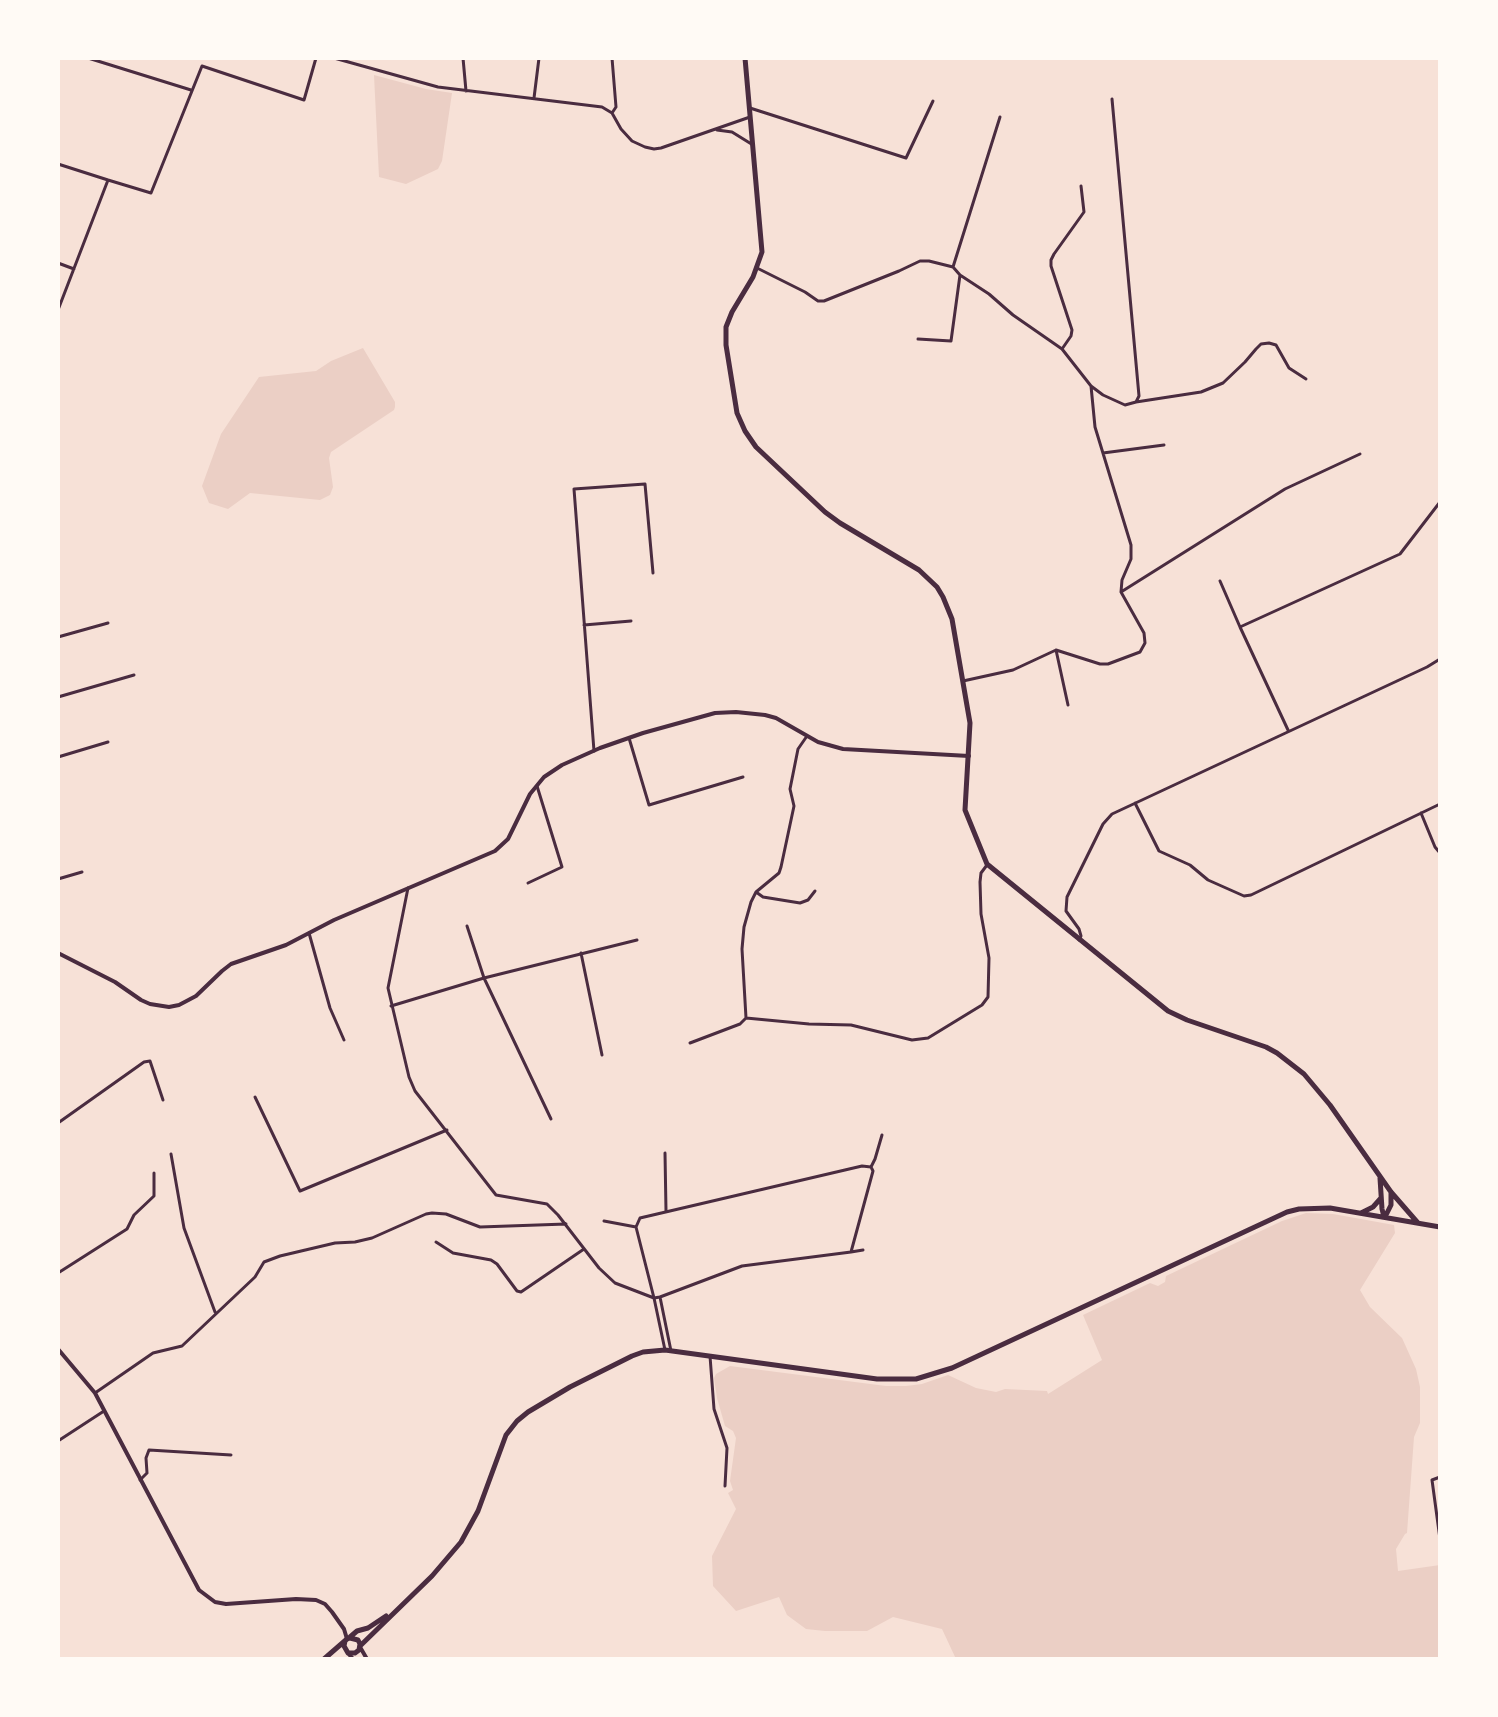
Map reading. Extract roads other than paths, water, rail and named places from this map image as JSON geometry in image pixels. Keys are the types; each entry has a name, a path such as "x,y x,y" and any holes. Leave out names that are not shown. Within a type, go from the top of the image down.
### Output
{"main road":[{"path":"745,58 762,252 757,268 726,327 740,422 756,447 825,512 919,570 937,587 948,606 970,723 965,810 987,864 1177,1016 1254,1042 1288,1061 1315,1085 1391,1192 1418,1223"},
{"path":"1380,1177 1384,1217"},
{"path":"1384,1217 1391,1205 1391,1192"},
{"path":"1361,1213 1377,1205 1382,1198"},
{"path":"324,1659 394,1612 432,1576 461,1542 478,1511 506,1435 517,1421 550,1399 643,1352 668,1351 877,1379 916,1379 965,1362 1287,1212 1314,1207 1330,1208 1440,1227"},
{"path":"350,1656 344,1649 354,1639 394,1612"},
{"path":"350,1656 354,1639"}],"street":[{"path":"88,58 192,90"},
{"path":"58,164 151,193 202,66 304,100 316,58"},
{"path":"334,58 438,87 602,107 612,113 627,137 645,147 661,148 750,117"},
{"path":"463,58 466,91"},
{"path":"534,98 539,58"},
{"path":"612,58 616,107 612,113"},
{"path":"1112,99 1139,396 1136,402"},
{"path":"750,108 906,158 933,101"},
{"path":"953,267 1000,117"},
{"path":"713,129 732,132 753,145"},
{"path":"58,310 108,180"},
{"path":"1062,349 1072,330 1051,260 1084,212 1081,186"},
{"path":"757,268 818,301 824,301 920,261 953,267 1062,349 1091,386 1125,405 1201,392 1223,383 1261,344 1276,345 1289,368 1306,379"},
{"path":"58,263 74,269"},
{"path":"918,339 951,341 960,275"},
{"path":"963,681 1013,670 1056,650 1104,665 1140,652 1145,643 1144,633 1121,592 1132,552 1095,427 1091,386"},
{"path":"1103,453 1164,445"},
{"path":"1121,592 1285,489 1360,454"},
{"path":"594,751 574,489 645,484 653,573"},
{"path":"1240,627 1400,554 1440,502"},
{"path":"1220,581 1288,730"},
{"path":"584,625 631,621"},
{"path":"58,637 108,623"},
{"path":"1056,650 1068,705"},
{"path":"1079,940 1079,929 1066,911 1067,897 1112,814 1440,659"},
{"path":"58,697 134,675"},
{"path":"58,953 115,982 141,1000 159,1006 179,1005 196,996 231,964 274,949 495,851 508,839 530,794 544,777 562,765 629,738 702,716 736,712 776,718 828,746 843,749 969,756"},
{"path":"690,1043 740,1024 746,1018 742,949 744,927 756,892 779,873 781,867 794,806 790,789 798,749 807,736"},
{"path":"629,738 649,805 743,777"},
{"path":"58,757 108,742"},
{"path":"528,883 562,867 537,786"},
{"path":"1135,803 1159,851 1190,865 1208,880 1244,896 1440,804"},
{"path":"1421,813 1440,853"},
{"path":"746,1018 851,1025 919,1040 928,1038 982,1005 988,997 989,958 981,914 980,882 987,864"},
{"path":"58,879 82,872"},
{"path":"408,888 388,988 409,1077 415,1091 496,1195 543,1202 558,1215 599,1268 615,1283 654,1298 742,1266 863,1250"},
{"path":"756,892 763,897 800,903 808,900 815,891"},
{"path":"467,926 484,978 551,1119"},
{"path":"309,933 330,1008 344,1040"},
{"path":"391,1006 484,978 637,940"},
{"path":"581,953 602,1055"},
{"path":"58,1123 144,1062 150,1061 163,1100"},
{"path":"255,1097 300,1191 447,1130"},
{"path":"851,1252 873,1171 871,1167 882,1135"},
{"path":"665,1153 666,1211"},
{"path":"171,1154 184,1228 215,1312"},
{"path":"668,1351 636,1227 640,1218 862,1166 871,1167"},
{"path":"58,1273 127,1229 134,1215 154,1196 154,1173"},
{"path":"95,1393 153,1353 182,1346 255,1277 264,1262 280,1256 372,1238 426,1214 446,1214 480,1227 566,1224"},
{"path":"604,1221 636,1227"},
{"path":"436,1242 453,1253 491,1260 521,1292 584,1249"},
{"path":"660,1297 668,1351"},
{"path":"58,1349 95,1393 199,1590 215,1602 226,1604 308,1599 325,1604 367,1659"},
{"path":"710,1356 714,1409 727,1448 725,1486"},
{"path":"58,1441 104,1411"},
{"path":"140,1480 147,1473 149,1450 231,1455"},
{"path":"1440,1477 1432,1480 1440,1539"},
{"path":"335,1616 354,1639"}]}
